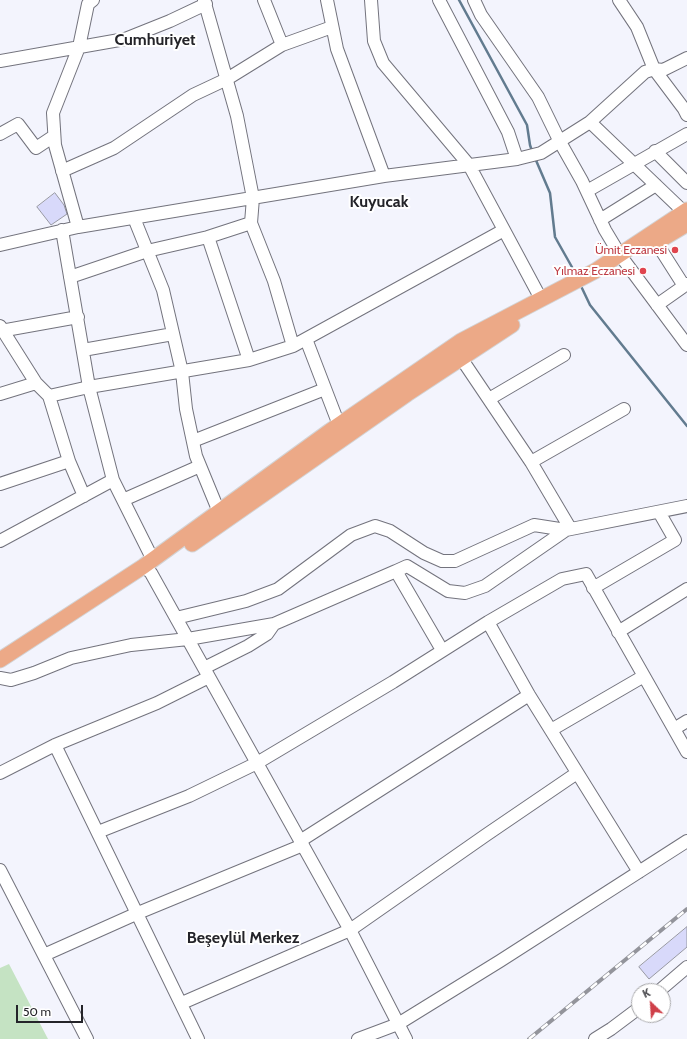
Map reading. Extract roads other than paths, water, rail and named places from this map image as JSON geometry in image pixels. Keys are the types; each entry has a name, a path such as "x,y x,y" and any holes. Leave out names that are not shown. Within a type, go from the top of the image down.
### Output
{"main road":[{"path":"622,258 656,242 686,215"},
{"path":"0,670 343,430 461,341 543,302 597,274 686,215"},
{"path":"0,660 149,566 219,512 343,430 461,358 543,302"}],"street":[{"path":"264,0 282,44"},
{"path":"327,0 337,49 384,176"},
{"path":"371,0 374,41 383,63 469,165 543,302"},
{"path":"439,0 522,158"},
{"path":"474,0 481,15 538,97 560,142 587,191 600,220 622,258 687,345"},
{"path":"619,0 637,27 654,69 684,102 687,115"},
{"path":"78,227 55,145 53,113 79,47 88,4 91,1"},
{"path":"0,61 125,39 170,21 205,2 238,116 253,198 251,223 274,281 294,346"},
{"path":"62,171 114,148 193,95 227,79 282,44 332,27"},
{"path":"0,245 78,227 384,176 522,158 541,153 590,122 645,72 654,69 663,70 687,58"},
{"path":"590,122 686,215"},
{"path":"0,134 18,124 36,148 54,136"},
{"path":"587,191 687,134"},
{"path":"655,151 687,183"},
{"path":"600,220 656,186"},
{"path":"134,218 163,290 182,372 186,409 196,456 219,512"},
{"path":"70,277 147,250 208,237 251,223"},
{"path":"62,230 89,387 113,480 123,500 149,566 176,618 350,930 406,1039"},
{"path":"49,396 89,387 249,360 294,346 504,230"},
{"path":"208,237 249,360"},
{"path":"656,242 686,285 657,305"},
{"path":"78,317 1,329 36,383 49,396 69,461 84,496"},
{"path":"83,350 173,334"},
{"path":"306,339 325,389 343,430"},
{"path":"488,399 564,355"},
{"path":"461,358 531,462 568,529"},
{"path":"0,394 36,383"},
{"path":"193,441 325,389"},
{"path":"531,462 624,409"},
{"path":"0,484 69,461"},
{"path":"123,500 200,466"},
{"path":"0,540 113,480"},
{"path":"176,618 246,601 278,589 351,534 375,526 390,531 424,553 442,561 455,561 534,525 568,529 687,506"},
{"path":"593,588 675,540 659,512"},
{"path":"0,678 11,680 34,673 71,658 131,645 188,639 274,624 407,566 448,592 465,593 485,586 568,529"},
{"path":"396,571 442,650"},
{"path":"98,832 188,796 257,763 393,682 488,622 562,579 586,574 687,752"},
{"path":"618,632 687,589"},
{"path":"488,622 529,695 639,872"},
{"path":"0,773 56,745 157,703 267,634 274,624"},
{"path":"0,651 18,648"},
{"path":"551,730 644,676"},
{"path":"44,955 302,843 529,695"},
{"path":"674,730 687,721"},
{"path":"56,745 182,1003 198,1039"},
{"path":"182,1003 350,930 492,830 578,773"},
{"path":"358,1039 398,1024 687,841"},
{"path":"0,870 87,1039"},
{"path":"668,983 687,967"},
{"path":"595,1039 631,1014"}],"waterway":[{"path":"459,0 527,125 532,151"},
{"path":"535,158 550,193 555,237 577,276"},
{"path":"580,284 590,305 687,426"}],"railway":[{"path":"529,1039 687,909"}],"place":[{"name":"Ümit Eczanesi","path":"675,250"},
{"name":"Yılmaz Eczanesi","path":"643,271"}],"district":[{"name":"Cumhuriyet","path":"155,40"},
{"name":"Kuyucak","path":"379,202"},
{"name":"Beşeylül Merkez","path":"243,938"}]}
